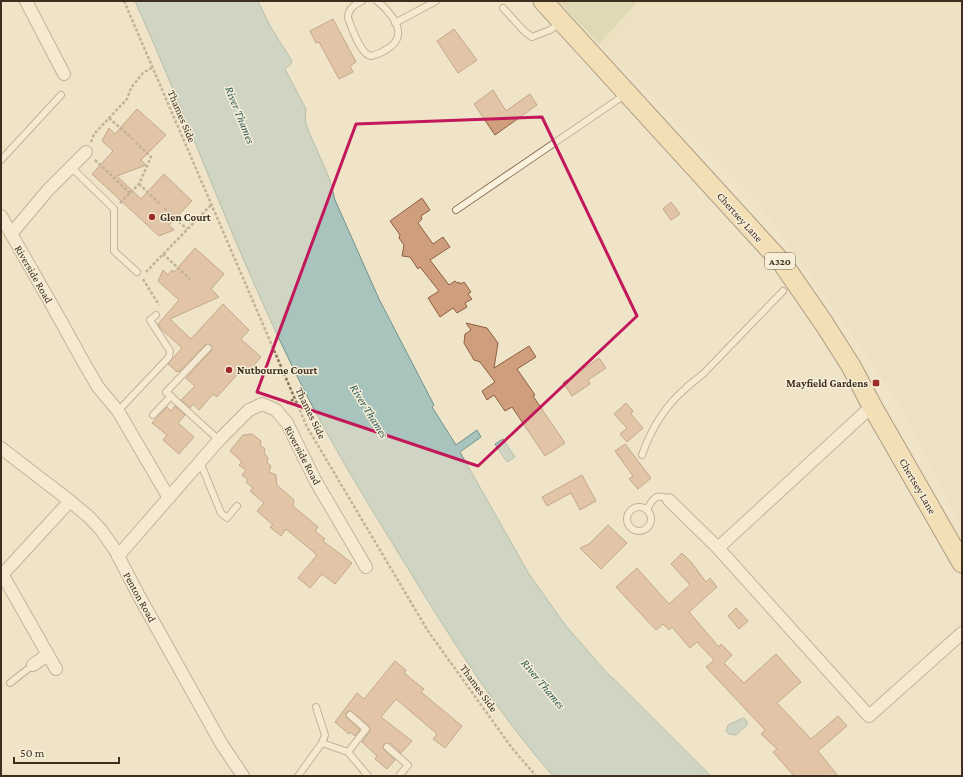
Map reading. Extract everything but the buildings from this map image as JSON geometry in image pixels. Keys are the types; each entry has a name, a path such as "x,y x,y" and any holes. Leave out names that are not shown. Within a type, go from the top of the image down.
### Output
{"main road":[{"name":"Chertsey Lane","path":"543,1 783,264 844,354 962,563"}],"street":[{"path":"26,1 64,74"},
{"name":"Riverside Road","path":"11,234 48,190 86,152"},
{"name":"Riverside Road","path":"1,216 98,387 118,410 168,498"},
{"name":"Riverside Road","path":"118,556 219,440 249,410 262,404 276,410 287,424 315,480 366,567"},
{"path":"718,548 872,406"},
{"name":"Penton Road","path":"1,448 70,501 101,530 118,556 222,743 243,776"},
{"path":"669,500 718,548 870,716 962,633"},
{"path":"56,669 5,579 1,576 70,501"},
{"path":"33,665 47,655"}],"lane":[{"path":"362,1 352,7 348,14 348,18 363,51 368,56 373,56 389,47 396,41 398,34 395,23 385,8 376,1"},
{"path":"395,23 436,1"},
{"path":"503,8 524,31 532,37 550,30 562,23"},
{"path":"456,210 627,93"},
{"path":"1,160 61,95"},
{"path":"71,167 114,209 114,251 137,272"},
{"path":"642,455 653,430 668,405 684,389 705,372 783,291"},
{"path":"118,410 169,357 170,351 150,320 156,315"},
{"path":"208,348 166,392 219,440"},
{"path":"153,415 171,396"},
{"path":"200,462 221,513 227,518 237,506"},
{"path":"647,510 655,498 659,496 669,500"},
{"path":"639,507 647,510 651,520 648,527 638,531 630,528 627,516 631,509 639,507"},
{"path":"10,683 33,665"},
{"path":"298,776 322,743 325,735 316,707"},
{"path":"348,752 366,729 350,715"},
{"path":"322,743 348,752 368,776"},
{"path":"387,747 408,765 399,776"}],"path":[{"name":"Thames Side","path":"124,1 307,427 428,631 512,748 536,776"},
{"path":"130,193 86,152 94,134 127,99 131,88 142,73 153,67"},
{"path":"109,118 132,139"},
{"path":"114,209 139,184 151,157 136,143"},
{"path":"139,184 160,204"},
{"path":"156,315 161,309 142,277 211,205"},
{"path":"164,208 187,229"},
{"path":"163,254 190,279"}],"highlighted area":[{"path":"542,117 637,316 478,466 257,392 356,124"}],"shaded area":[{"path":"638,1 962,1 962,529 904,412 880,374 756,199 599,44"}],"green space":[{"path":"558,1 638,1 599,44"}],"water":[{"name":"River Thames","path":"135,1 258,1 269,24 292,61 291,64 285,69 306,109 305,120 330,180 335,200 379,299 434,405 432,407 456,445 477,430 481,437 460,452 529,574 566,626 608,674 711,776 553,776 516,731 482,685 450,637 325,430 297,376 254,283"},
{"path":"503,439 515,457 507,462 495,444"},
{"path":"743,718 747,721 747,725 736,735 729,734 726,731 728,725"}],"place":[{"name":"Glen Court","path":"152,217"},
{"name":"Nutbourne Court","path":"229,370"},
{"name":"Mayfield Gardens","path":"876,383"}]}
